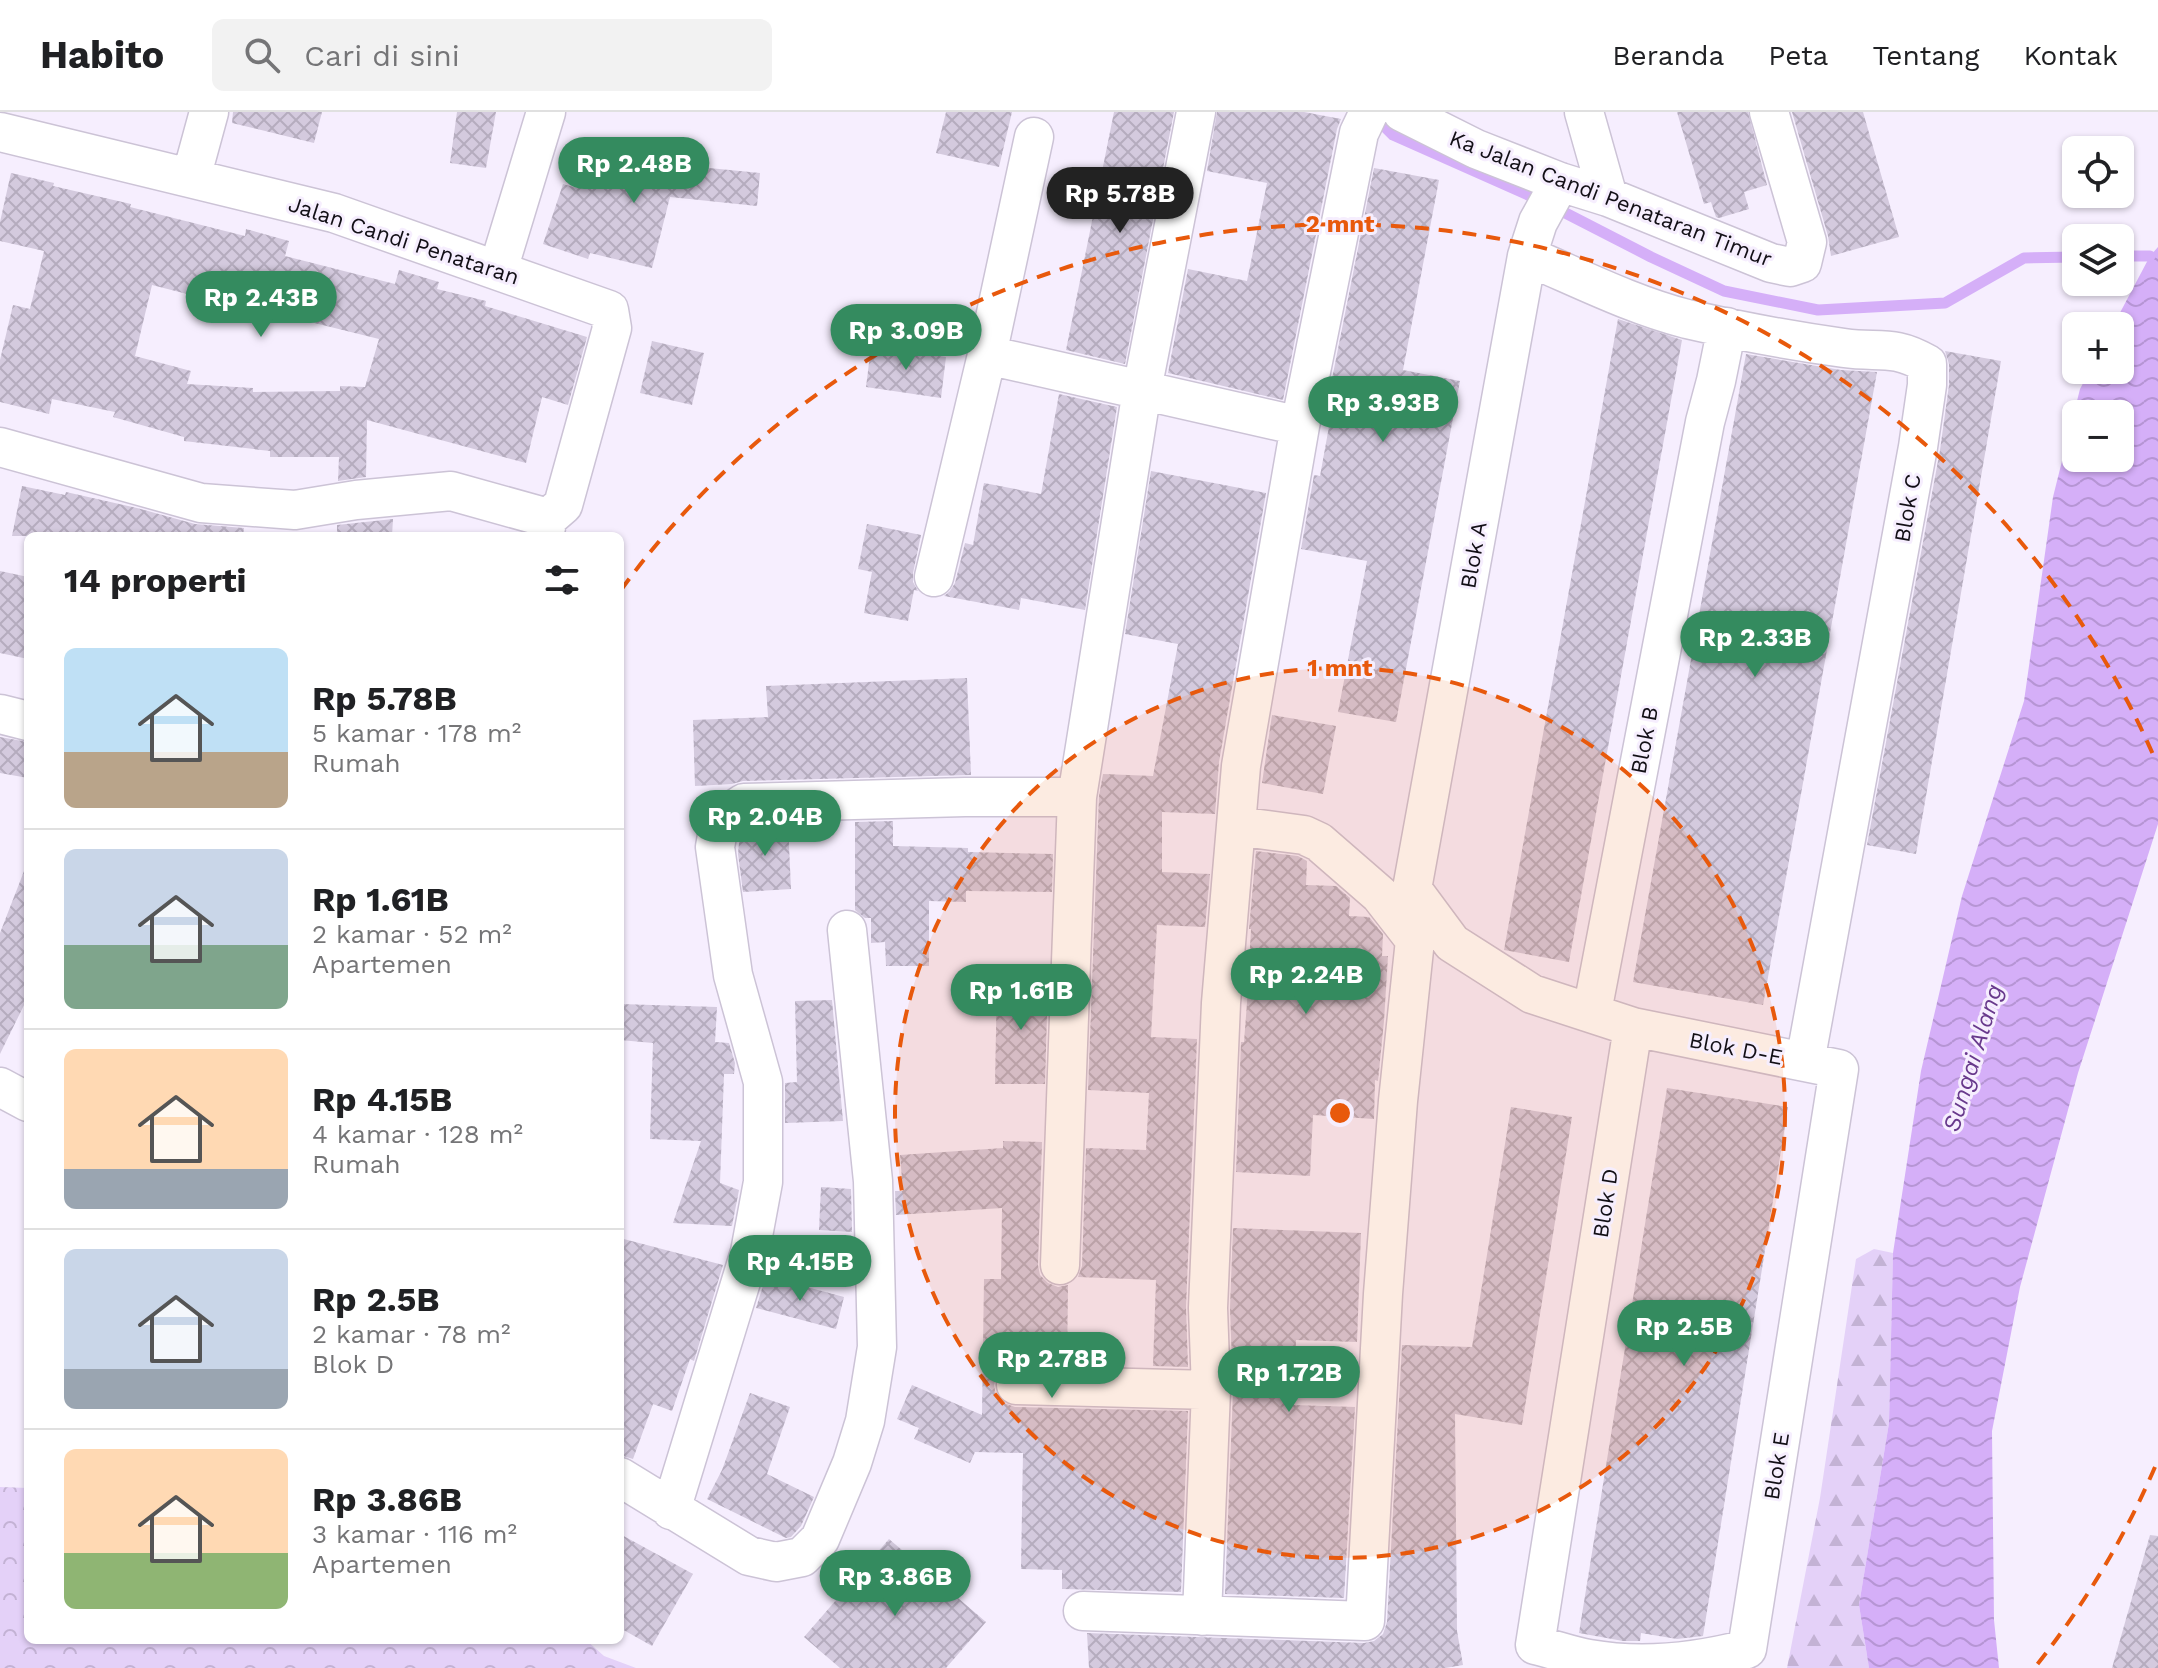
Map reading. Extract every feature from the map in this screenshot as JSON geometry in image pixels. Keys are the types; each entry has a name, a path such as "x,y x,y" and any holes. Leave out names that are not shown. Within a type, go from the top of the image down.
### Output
{"street":[{"path":"191,178 209,112"},
{"path":"498,270 546,112"},
{"path":"1060,1265 1077,797 1142,390 1196,112"},
{"name":"Ka Jalan Candi Penataran Timur","path":"1402,112 1476,149 1545,214 1608,197 1771,263 1790,267 1802,263 1807,242 1769,112"},
{"path":"1584,112 1608,197"},
{"path":"1202,1616 1211,1390 1208,1308 1221,1003 1241,766 1300,426 1364,122"},
{"name":"Jalan Candi Penataran","path":"0,132 334,213 609,310 612,328 552,520"},
{"path":"934,577 987,355 1034,137"},
{"name":"Blok C","path":"1545,214 1631,299 1684,318 1849,349 1885,349 1910,354 1927,364 1918,447 1822,1065"},
{"name":"Blok A","path":"1545,214 1412,889 1452,943 1532,994 1592,1012"},
{"name":"Blok B","path":"1592,1012 1705,422 1727,327"},
{"path":"987,355 1300,426"},
{"path":"0,447 201,503 295,510 356,500 451,491 552,520"},
{"path":"0,714 24,720"},
{"path":"671,1510 750,1252 763,1182 763,1082 733,975 715,847 720,819 744,803 1077,797"},
{"path":"1083,1611 1365,1621 1383,1294 1398,1101 1415,940 1380,895 1319,842 1304,835 1236,826"},
{"path":"624,1480 749,1556 776,1562 802,1557 820,1539 852,1463 865,1421 877,1347 873,1181 847,930"},
{"path":"1592,1012 1633,1027"},
{"name":"Blok D-E","path":"1633,1027 1822,1065"},
{"name":"Blok D","path":"1535,1645 1633,1027"},
{"name":"Blok E","path":"1535,1645 1590,1660 1655,1665 1718,1657 1747,1649 1822,1065"},
{"path":"0,1087 24,1100"},
{"path":"1016,1385 1211,1390"}],"green space":[{"path":"1874,1249 1893,1253 1889,1423 1859,1605 1869,1668 1787,1668 1820,1498 1856,1259"},
{"path":"0,1487 24,1488 24,1644 590,1644 604,1656 636,1668 0,1668"}],"water":[{"name":"Sungai Alang","path":"2158,247 2158,824 2078,1073 2020,1287 1992,1431 1994,1620 1999,1668 1869,1668 1859,1605 1889,1423 1893,1253 1921,1071 1962,896 2024,701 2053,497 2062,461 2062,472 2134,472 2134,400 2077,400 2083,384 2134,384 2134,312 2120,312 2129,296 2134,296 2134,286"}],"building":[{"path":"233,112 322,112 314,143 232,123"},
{"path":"457,112 496,112 486,168 450,163"},
{"path":"946,112 1012,112 999,167 936,153"},
{"path":"1114,112 1174,112 1125,364 1066,350"},
{"path":"1217,112 1304,112 1341,119 1283,400 1168,373 1188,269 1247,281 1267,183 1207,171"},
{"path":"1677,112 1748,112 1767,185 1744,192 1749,209 1719,218 1711,202 1704,204"},
{"path":"1792,112 1863,112 1899,237 1831,256"},
{"path":"588,146 698,175 699,167 760,173 757,206 670,197 652,268 590,253 588,259 543,244 563,184 577,188"},
{"path":"1374,168 1439,180 1403,370 1460,381 1396,722 1338,712 1367,561 1301,549 1314,475 1320,476 1332,410 1326,409"},
{"path":"11,173 245,236 246,229 289,241 285,256 395,284 399,270 439,282 437,289 486,301 485,306 587,337 568,405 542,397 526,463 367,420 366,477 338,481 339,457 270,457 270,451 184,441 184,437 113,417 115,412 52,399 49,414 0,402 0,360 13,305 30,309 44,251 0,241 0,222","holes":["152,285 226,304 224,309 268,320 270,312 379,339 365,387 340,386 340,391 253,392 253,388 187,384 191,371 135,356"]},
{"path":"1618,319 1682,340 1569,962 1504,950"},
{"path":"652,341 704,353 692,405 640,393"},
{"path":"871,347 946,357 941,398 866,387"},
{"path":"1945,351 2001,361 1916,854 1867,845 1940,450 1949,385 1949,364"},
{"path":"1746,354 1841,370 1877,372 1763,1005 1633,982"},
{"path":"1059,394 1117,407 1085,610 1021,598 1019,610 944,596 955,583 965,543 973,545 984,483 1041,494"},
{"path":"1151,471 1266,493 1219,762 1215,814 1162,812 1162,872 1210,874 1205,927 1157,925 1151,1037 1197,1039 1186,1307 1188,1367 1153,1366 1156,1280 1078,1277 1082,1266 1086,1148 1146,1150 1149,1093 1088,1090 1099,796 1103,774 1153,776 1178,644 1125,634"},
{"path":"22,486 65,495 66,492 195,524 244,528 244,532 24,532 24,536 12,536"},
{"path":"393,519 392,532 337,532 337,525"},
{"path":"867,524 921,535 913,573 913,582 918,591 914,590 908,621 864,613 872,572 858,569"},
{"path":"0,571 24,576 24,658 0,653"},
{"path":"967,678 971,775 743,781 695,786 693,720 768,717 766,686"},
{"path":"1272,715 1336,726 1323,794 1262,783"},
{"path":"0,737 24,741 24,777 0,773"},
{"path":"893,821 893,846 1053,854 1052,892 966,891 966,902 929,901 929,966 886,966 885,942 871,943 871,918 865,918 855,910 855,822"},
{"path":"788,824 791,889 743,892 738,854 740,832 751,825"},
{"path":"1256,851 1298,856 1307,861 1306,885 1336,886 1350,898 1349,916 1369,917 1383,934 1382,956 1388,956 1374,1119 1313,1115 1310,1176 1236,1172 1241,1042 1244,1042"},
{"path":"24,871 24,1005 0,1054 0,933"},
{"path":"997,979 1048,980 1045,1084 995,1084"},
{"path":"832,1000 843,1121 785,1123 785,1083 797,1082 795,1001"},
{"path":"624,1004 717,1007 715,1042 729,1043 735,1063 734,1074 724,1074 720,1183 739,1190 732,1226 673,1223 701,1141 650,1139 653,1043 624,1040"},
{"path":"1667,1088 1788,1107 1703,1636 1677,1639 1641,1633 1640,1641 1623,1641 1579,1633"},
{"path":"1511,1107 1572,1117 1522,1425 1455,1414 1457,1631 1463,1665 1445,1668 1089,1668 1087,1633 1364,1643 1374,1641 1383,1634 1387,1622 1402,1345 1472,1347"},
{"path":"1003,1141 1042,1142 1038,1265 1040,1275 1048,1283 1058,1287 1068,1285 1067,1364 1006,1365 997,1374 994,1385 996,1395 1004,1403 1015,1407 1188,1411 1181,1592 1062,1589 1062,1570 1021,1569 1023,1453 975,1452 970,1463 914,1439 919,1428 897,1419 912,1385 982,1415 984,1279 1001,1279 1002,1208 896,1215 895,1191 903,1191 900,1155 1003,1148"},
{"path":"821,1187 851,1189 852,1232 819,1230"},
{"path":"1233,1228 1361,1233 1357,1342 1296,1340 1294,1405 1355,1407 1344,1598 1225,1594 1233,1391 1230,1308"},
{"path":"624,1239 723,1265 694,1361 690,1359 672,1411 653,1404 633,1459 624,1456"},
{"path":"766,1276 844,1297 836,1329 756,1308"},
{"path":"750,1393 790,1407 767,1474 814,1497 801,1526 791,1537 786,1538 707,1499 722,1470"},
{"path":"2150,1535 2158,1536 2158,1668 2112,1668"},
{"path":"624,1536 693,1574 652,1646 624,1630"},
{"path":"889,1539 986,1622 946,1668 840,1668 804,1637"}],"waterway":[{"path":"1373,115 1393,135 1544,202 1724,291 1818,310 1945,303 2024,258 2062,257"},
{"path":"2134,256 2150,256"}]}
